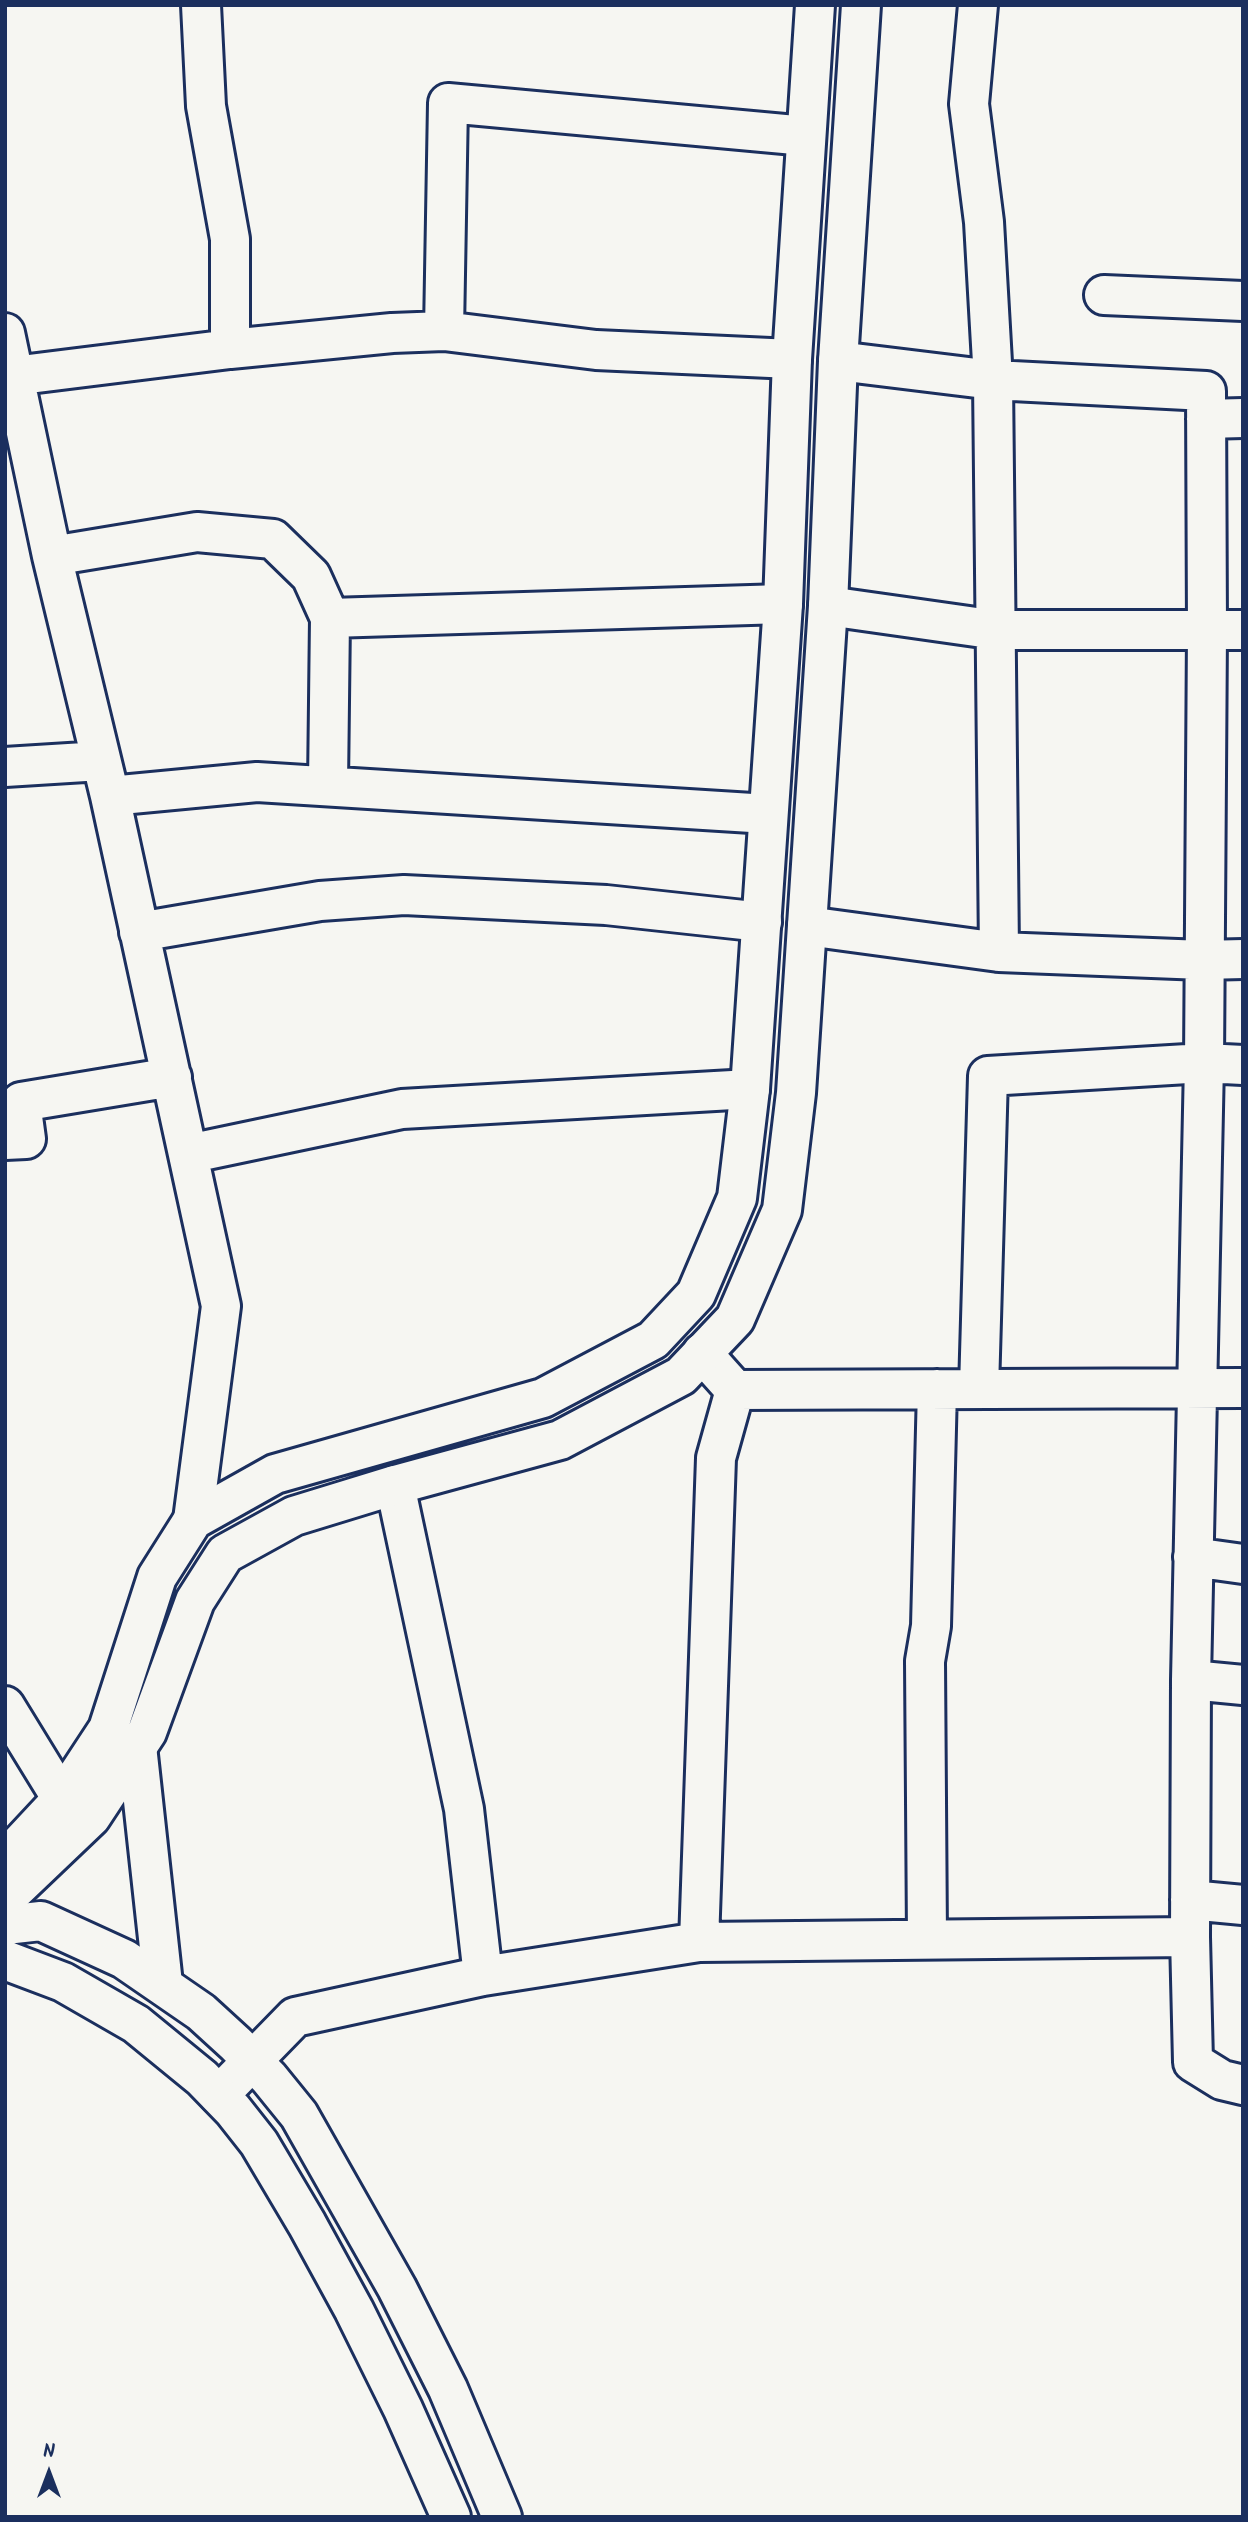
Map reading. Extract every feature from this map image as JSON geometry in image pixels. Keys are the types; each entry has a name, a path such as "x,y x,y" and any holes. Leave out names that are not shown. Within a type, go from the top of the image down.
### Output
{"main road":[{"path":"201,5 206,106 230,239 230,349"},
{"path":"193,1520 275,1474 543,1398 653,1340 696,1294 737,1198 750,1088 783,604 792,359 815,5"},
{"path":"5,1899 91,1817 147,1731 195,1601 225,1554 293,1516 560,1440 681,1376 735,1318 782,1210 796,1093 828,606 838,361 860,5"},
{"path":"978,5 969,104 984,222 993,380 999,952"},
{"path":"444,331 448,103 806,136"},
{"path":"1104,295 1243,301"},
{"path":"13,376 230,349 392,333 444,331 596,350 792,359"},
{"path":"5,333 52,556 105,779 221,1306 193,1520 156,1577 108,1729 62,1799 5,1860"},
{"path":"838,361 993,380 1206,391 1224,419 1225,631 1203,960 1204,1063 1191,1680 1190,1918 1194,2062 1222,2080 1243,2085"},
{"path":"52,556 197,532 272,539 311,576 330,618 328,785"},
{"path":"330,618 783,604"},
{"path":"828,606 997,630 1225,631"},
{"path":"5,767 105,779 328,785 768,814"},
{"path":"139,932 320,901 404,895 606,905 762,922"},
{"path":"807,926 999,952 1203,960 1243,959"},
{"path":"979,1389 988,1076 1204,1063 1243,1065"},
{"path":"5,1140 26,1139 21,1102 172,1077"},
{"path":"188,1154 402,1109 750,1088"},
{"path":"702,1353 735,1390 1243,1388"},
{"path":"927,1939 925,1661 931,1626 937,1389"},
{"path":"699,1942 716,1458 735,1390"},
{"path":"395,1485 464,1809 483,1976"},
{"path":"1194,1557 1243,1564"},
{"path":"1191,1680 1243,1685"},
{"path":"5,1706 62,1799"},
{"path":"137,1746 163,1984"},
{"path":"219,2095 296,2017 483,1976 699,1942 927,1939 1190,1918 1243,1905"},
{"path":"5,1925 41,1921 124,1959 163,1984 201,2012 252,2060 299,2115 397,2288 447,2389 502,2517"},
{"path":"5,1960 63,1982 136,2024 170,2050 219,2095 259,2143 354,2310 403,2409 451,2517"}]}
